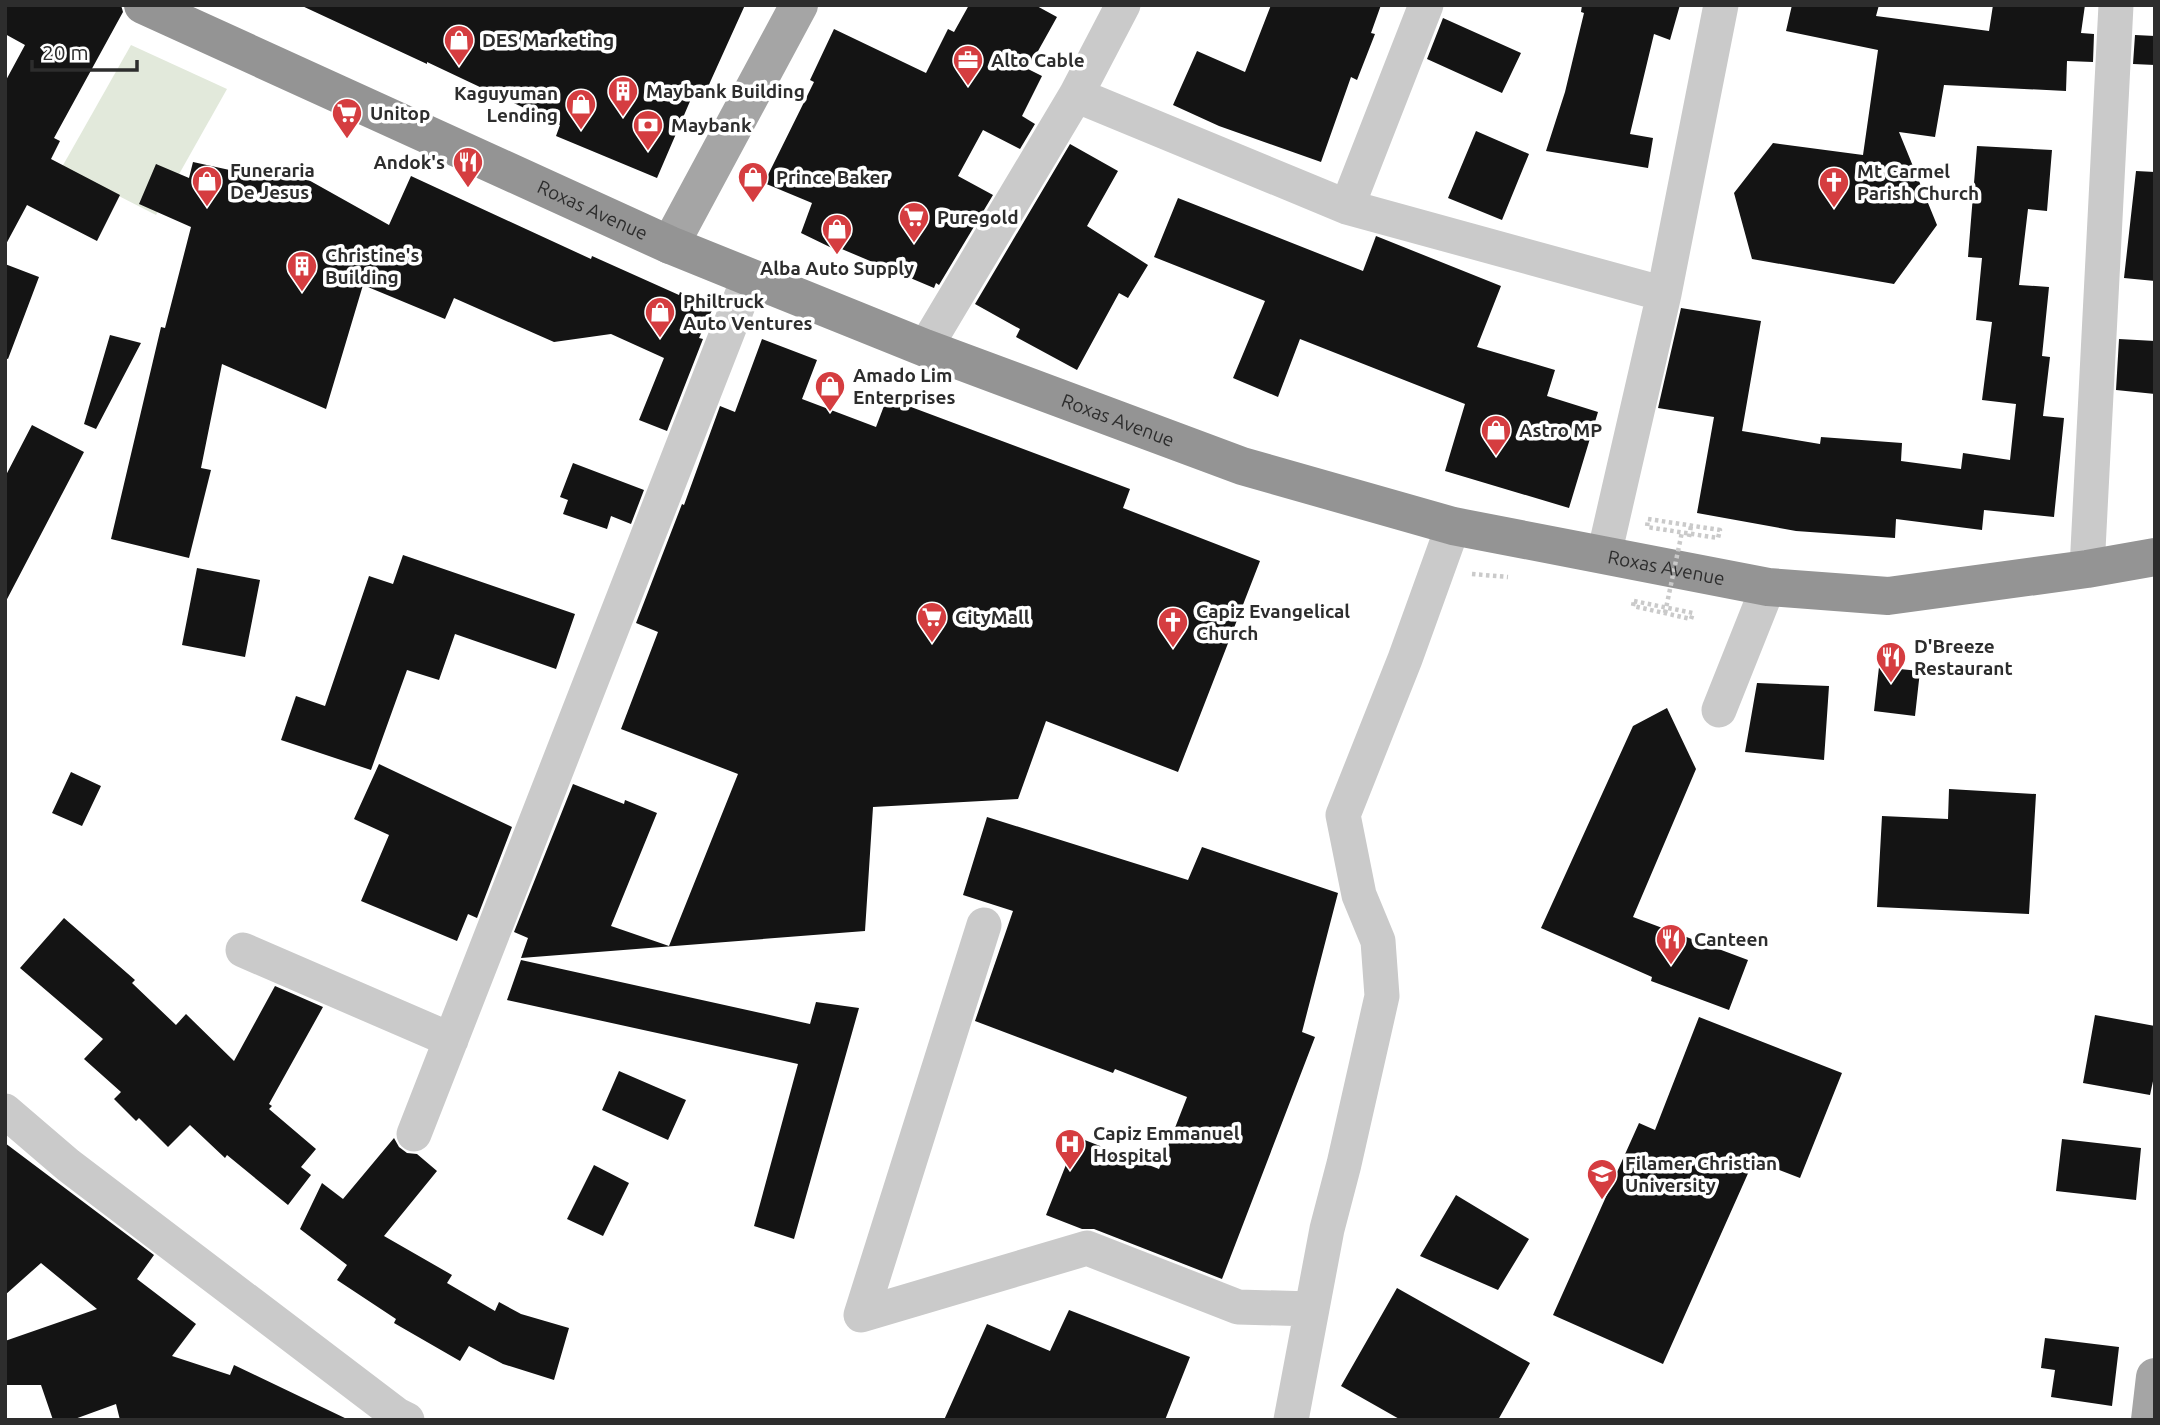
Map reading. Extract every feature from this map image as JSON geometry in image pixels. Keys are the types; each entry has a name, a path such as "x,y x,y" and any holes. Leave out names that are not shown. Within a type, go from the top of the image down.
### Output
{"highway":[{"name":"Roxas Avenue","path":"143,5 670,245 926,348 1242,466 1453,526 1769,587 1888,596 2155,558"}],"main road":[{"path":"670,245 799,5"},
{"path":"2150,1420 2155,1377"}],"street":[{"path":"926,348 1076,95 1123,5"},
{"path":"1348,207 1426,5"},
{"path":"1604,555 1664,294 1721,5"},
{"path":"2087,569 2116,5"},
{"path":"1076,95 1348,207 1664,294"},
{"path":"414,1134 749,277"},
{"path":"1291,1420 1327,1229 1382,996 1378,941 1359,895 1343,815 1405,659 1453,526"},
{"path":"1719,710 1769,587"},
{"path":"984,925 861,1315 1087,1248 1238,1307 1312,1309"},
{"path":"243,950 451,1040"},
{"path":"5,1111 68,1166 400,1418"}],"path":[{"path":"1648,519 1720,530 1718,538 1682,532 1647,527 1648,519"},
{"path":"1691,526 1689,539 1726,545"},
{"path":"1665,613 1682,532"},
{"path":"1634,601 1693,613 1691,619 1665,613 1633,606 1634,601"}],"shaded area":[{"path":"131,45 227,89 156,215 62,167"}],"building":[{"path":"5,5 121,5 123,12 54,138 60,141 51,159 120,195 97,241 27,205 5,246 5,82 25,45 5,34"},
{"path":"300,5 745,5 707,89 697,85 657,178 556,136 560,125"},
{"path":"969,5 1035,5 1057,17 1028,69 1042,76 1022,116 1035,124 1020,149 983,130 958,176 993,195 939,285 936,283 934,288 837,247 836,250 801,233 812,203 764,183 814,82 810,80 834,29 926,73 948,29 954,32"},
{"path":"1271,5 1381,5 1371,33 1375,34 1357,80 1351,77 1321,162 1219,126 1173,105 1197,51 1245,72"},
{"path":"1582,5 1680,5 1670,40 1654,34 1630,134 1653,138 1648,168 1546,151 1565,92 1584,13 1581,12"},
{"path":"1792,5 1879,5 1876,16 1989,31 1993,5 2085,5 2081,33 2094,34 2093,62 2067,61 2066,91 1944,85 1935,137 1899,132 1937,225 1894,284 1752,259 1734,193 1773,143 1863,155 1878,50 1786,31"},
{"path":"1443,18 1521,53 1502,93 1427,59"},
{"path":"2135,35 2155,36 2155,65 2133,64"},
{"path":"1476,131 1529,154 1502,220 1448,198"},
{"path":"1070,144 1118,171 1087,226 1148,265 1128,298 1119,293 1077,370 1016,337 1020,329 975,304"},
{"path":"1977,146 2052,150 2047,211 2028,209 2019,285 2049,287 2042,356 2050,357 2043,416 2064,418 2054,517 1984,510 1982,530 1896,519 1895,538 1796,531 1697,513 1714,417 1658,408 1681,308 1761,321 1742,431 1820,444 1821,437 1902,443 1901,461 1961,469 1963,453 2010,460 2016,404 1982,400 1992,322 1976,320 1982,258 1968,257"},
{"path":"193,162 276,180 280,164 389,225 411,176 591,259 592,256 713,308 699,338 703,339 667,431 639,420 664,358 611,334 554,342 454,298 445,319 363,285 326,409 222,364 201,468 211,470 189,558 111,539 161,327 165,328 191,227 139,204 156,164 189,178"},
{"path":"2136,171 2155,172 2155,281 2124,278"},
{"path":"1178,198 1363,271 1376,236 1501,286 1477,347 1555,370 1547,396 1598,412 1569,508 1445,471 1465,404 1300,339 1278,397 1233,378 1265,301 1154,257"},
{"path":"5,264 39,277 8,359 5,358"},
{"path":"110,335 141,343 96,429 84,424"},
{"path":"762,339 817,360 802,399 876,427 887,398 1130,489 1123,508 1260,561 1178,772 1046,721 1018,799 873,807 865,931 521,958 528,938 514,932 573,784 624,804 625,800 657,813 611,926 669,946 738,774 621,729 658,632 636,623 682,504 684,505 720,406 735,412"},
{"path":"2119,339 2155,341 2155,394 2116,390"},
{"path":"32,425 84,452 5,603 5,477"},
{"path":"573,463 644,490 631,524 611,516 607,529 563,514 568,500 560,497"},
{"path":"403,555 575,614 556,669 455,634 439,680 407,670 371,770 281,740 296,696 325,706 369,576 393,584"},
{"path":"197,568 260,580 245,657 182,645"},
{"path":"1879,667 1920,671 1915,716 1874,711"},
{"path":"1757,683 1829,686 1824,760 1745,752"},
{"path":"1667,708 1696,769 1633,917 1748,960 1729,1010 1651,981 1652,977 1541,928 1633,726"},
{"path":"379,764 512,827 477,918 468,914 457,941 361,901 389,835 354,819"},
{"path":"71,772 101,786 82,826 52,813"},
{"path":"1949,789 2036,794 2029,914 1877,907 1882,816 1948,819"},
{"path":"987,817 1188,880 1202,847 1338,893 1302,1032 1315,1037 1222,1279 1094,1229 1082,1229 1046,1215 1077,1137 1159,1169 1187,1097 1115,1069 1113,1073 975,1021 1013,911 963,895"},
{"path":"64,918 135,980 132,983 176,1025 186,1014 234,1061 275,986 323,1007 269,1104 272,1106 269,1109 316,1149 301,1167 311,1175 288,1205 227,1155 225,1158 190,1125 168,1147 139,1118 136,1121 114,1099 121,1092 84,1059 103,1039 20,968"},
{"path":"521,960 810,1024 816,1002 859,1008 794,1239 754,1226 798,1064 507,1000"},
{"path":"2095,1015 2155,1026 2155,1072 2150,1095 2083,1083"},
{"path":"1699,1017 1842,1073 1800,1178 1754,1160 1663,1364 1553,1315 1639,1123 1655,1130"},
{"path":"619,1071 686,1100 668,1140 602,1110"},
{"path":"394,1138 399,1147 407,1153 417,1154 437,1171 384,1236 452,1275 447,1283 495,1311 499,1302 521,1314 569,1328 554,1380 503,1364 469,1346 460,1361 394,1323 396,1319 337,1280 347,1265 300,1229 322,1183 343,1199"},
{"path":"2062,1139 2141,1148 2136,1200 2056,1191"},
{"path":"5,1143 154,1255 137,1279 196,1324 172,1356 230,1375 234,1365 349,1420 120,1420 116,1404 72,1420 53,1420 41,1385 5,1385 5,1341 97,1309 41,1263 5,1295"},
{"path":"594,1165 629,1183 603,1236 567,1219"},
{"path":"1456,1195 1529,1239 1498,1290 1420,1256"},
{"path":"1397,1288 1530,1363 1498,1420 1401,1420 1341,1386"},
{"path":"1069,1310 1190,1357 1165,1420 944,1420 987,1324 1050,1351"},
{"path":"2045,1338 2119,1347 2112,1406 2051,1397 2055,1370 2041,1368"}],"place":[{"name":"DES Marketing","path":"459,67"},
{"name":"Alto Cable","path":"968,87"},
{"name":"Maybank Building","path":"623,118"},
{"name":"Kaguyuman Lending","path":"581,131"},
{"name":"Unitop","path":"347,140"},
{"name":"Maybank","path":"648,152"},
{"name":"Andok's","path":"468,189"},
{"name":"Prince Baker","path":"753,204"},
{"name":"Funeraria De Jesus","path":"207,208"},
{"name":"Mt Carmel Parish Church","path":"1834,209"},
{"name":"Puregold","path":"914,244"},
{"name":"Alba Auto Supply","path":"837,256"},
{"name":"Christine's Building","path":"302,293"},
{"name":"Philtruck Auto Ventures","path":"660,339"},
{"name":"Amado Lim Enterprises","path":"830,413"},
{"name":"Astro MP","path":"1496,457"},
{"name":"CityMall","path":"932,644"},
{"name":"Capiz Evangelical Church","path":"1173,649"},
{"name":"D'Breeze Restaurant","path":"1891,684"},
{"name":"Canteen","path":"1671,966"},
{"name":"Capiz Emmanuel Hospital","path":"1070,1171"},
{"name":"Filamer Christian University","path":"1602,1201"}]}
